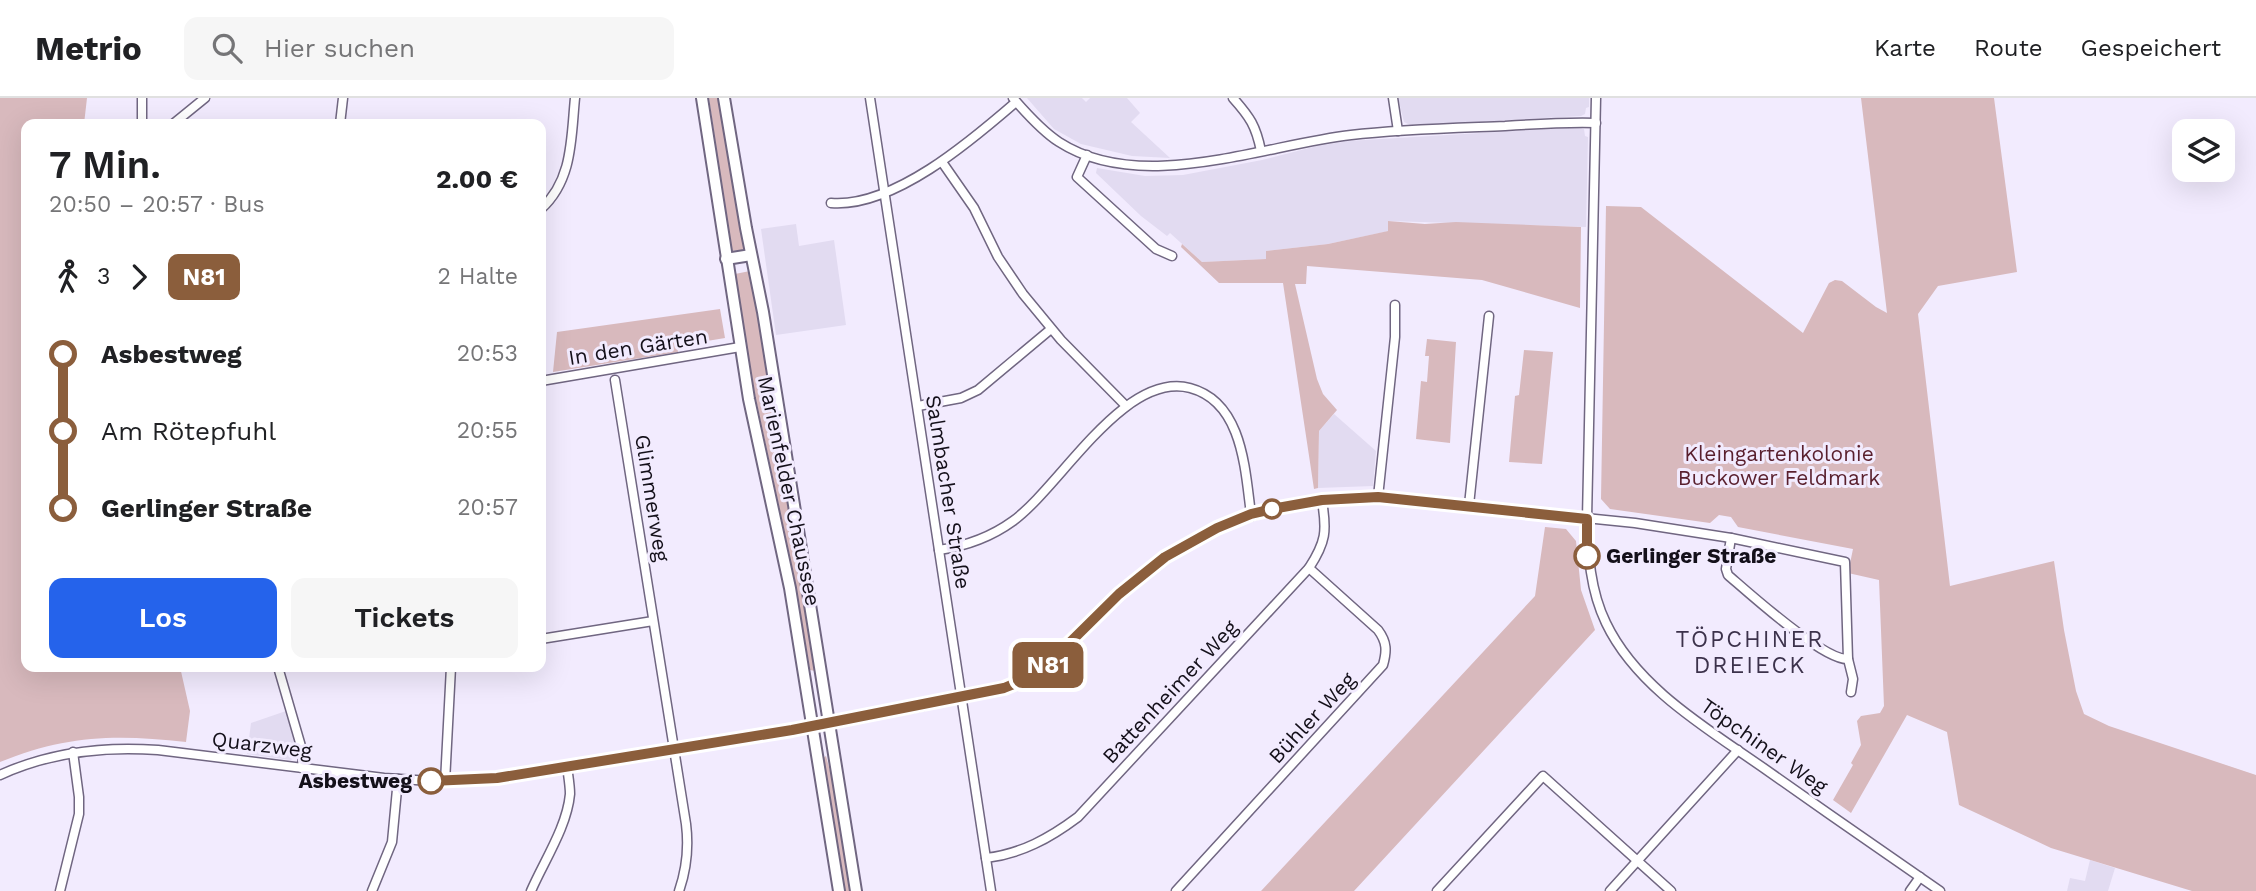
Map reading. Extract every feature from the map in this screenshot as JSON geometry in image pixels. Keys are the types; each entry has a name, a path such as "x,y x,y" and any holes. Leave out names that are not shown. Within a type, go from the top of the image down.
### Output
{"main road":[{"name":"Marienfelder Chaussee","path":"702,98 740,347 757,442 790,588 839,891"},
{"name":"Marienfelder Chaussee","path":"724,98 763,312 856,891"},
{"path":"726,259 751,255"}],"street":[{"path":"142,98 142,119"},
{"path":"179,119 205,98"},
{"path":"341,119 344,98"},
{"path":"546,203 559,187 568,165 575,98"},
{"name":"Salmbacher Straße","path":"870,98 991,891"},
{"path":"1233,98 1251,118 1261,151"},
{"path":"1393,98 1398,131"},
{"path":"1587,519 1596,98"},
{"path":"831,203 851,203 885,192 942,162 976,137 1014,100 1058,142 1087,155 1116,162 1158,166 1211,161 1312,140 1398,131 1596,123"},
{"path":"1087,155 1077,177 1156,249 1172,256"},
{"path":"942,162 974,208 1001,263 1051,329 1126,406"},
{"path":"1378,497 1395,337 1395,305"},
{"path":"1469,505 1489,316"},
{"path":"918,406 961,398 978,390 1051,329"},
{"name":"In den Gärten","path":"546,380 740,347"},
{"name":"Glimmerweg","path":"615,380 688,841 687,867 679,891"},
{"path":"939,550 971,543 1013,522 1126,406 1149,392 1171,386 1193,389 1213,399 1229,419 1239,442 1251,514"},
{"name":"Quarzweg","path":"0,775 44,759 88,749 141,748 398,779 445,782 497,778 830,723 962,697 1004,688 1038,674 1119,594 1165,557 1217,528 1251,514 1322,500 1378,497 1635,523 1731,538 1846,562 1849,659"},
{"name":"Battenheimer Weg","path":"986,858 1033,845 1078,817 1309,568 1324,541 1326,528 1322,500"},
{"name":"Töpchiner Weg","path":"1587,519 1587,556 1595,591 1604,619 1630,661 1660,690 1738,750 1940,891"},
{"path":"1731,538 1726,569 1728,575 1777,617 1831,654 1849,659 1853,678 1851,692"},
{"name":"Bühler Weg","path":"1176,891 1383,665 1387,648 1385,639 1309,568"},
{"path":"546,638 653,621"},
{"path":"279,672 303,752 302,768"},
{"path":"445,782 451,672"},
{"path":"1610,891 1738,750"},
{"path":"60,891 79,814 73,752"},
{"path":"531,891 566,812 570,787 567,766"},
{"path":"1437,891 1543,776 1671,891"},
{"path":"372,891 392,842 398,779"},
{"path":"1910,891 1920,877"}],"shaded area":[{"path":"1027,98 1082,98 1086,102 1090,98 1127,98 1140,113 1131,122 1170,158 1132,156 1081,144 1054,129"},
{"path":"1398,98 1589,98 1589,107 1581,116 1412,126 1404,122"},
{"path":"1578,127 1584,129 1585,136 1588,137 1586,227 1388,221 1389,231 1328,244 1266,251 1266,259 1202,262 1170,233 1167,236 1141,216 1096,173 1097,168 1145,176 1183,175 1348,141"},
{"path":"796,224 799,246 834,240 846,325 776,335 761,229"},
{"path":"1334,414 1376,451 1373,486 1318,488 1319,431"},
{"path":"286,711 298,748 297,756 291,760 247,754 251,723"},
{"path":"2090,860 2115,868 2108,891 2067,891 2070,878 2085,881"}],"green space":[{"path":"0,98 87,98 85,119 21,119 21,672 181,672 190,711 186,742 137,738 92,739 47,746 0,762"},
{"path":"709,98 718,98 745,247 742,250 731,251"},
{"name":"Kleingartenkolonie Buckower Feldmark","path":"1861,98 1994,98 2017,272 1938,286 1918,314 1950,586 2054,561 2064,630 2076,691 2084,714 2109,726 2256,775 2256,891 2192,891 2051,848 1959,805 1947,732 1907,715 1851,813 1833,800 1861,745 1857,721 1861,716 1880,713 1884,706 1879,580 1848,573 1853,549 1738,527 1731,517 1719,515 1710,523 1610,509 1601,499 1606,206 1641,207 1803,333 1829,283 1835,280 1842,281 1887,313"},
{"path":"1388,221 1581,227 1580,308 1482,280 1307,266 1306,284 1295,284 1317,379 1323,394 1337,410 1319,431 1318,488 1314,489 1283,283 1219,283 1181,247 1182,244 1202,262 1266,259 1266,251 1328,244 1388,231"},
{"path":"750,271 815,671 810,670 794,576 755,395 735,274"},
{"path":"720,309 725,338 677,346 678,352 553,372 557,332"},
{"path":"1427,339 1456,342 1450,443 1416,439 1421,381 1427,382"},
{"path":"1524,350 1553,352 1542,464 1509,462 1515,396 1519,395"},
{"path":"1545,527 1566,529 1576,541 1581,590 1595,630 1354,891 1261,891 1535,596"},
{"path":"826,756 839,804 853,891 844,891 823,758"}],"bus line":[{"name":"N81","path":"431,781 497,778 845,721 1004,688 1038,674 1119,594 1165,557 1217,528 1251,514 1272,509 1322,500 1378,497 1587,519 1587,556"}],"place":[{"name":"Gerlinger Straße","path":"1587,556"},
{"name":"Asbestweg","path":"431,781"}],"district":[{"name":"TÖPCHINER DREIECK","path":"1750,652"}]}
